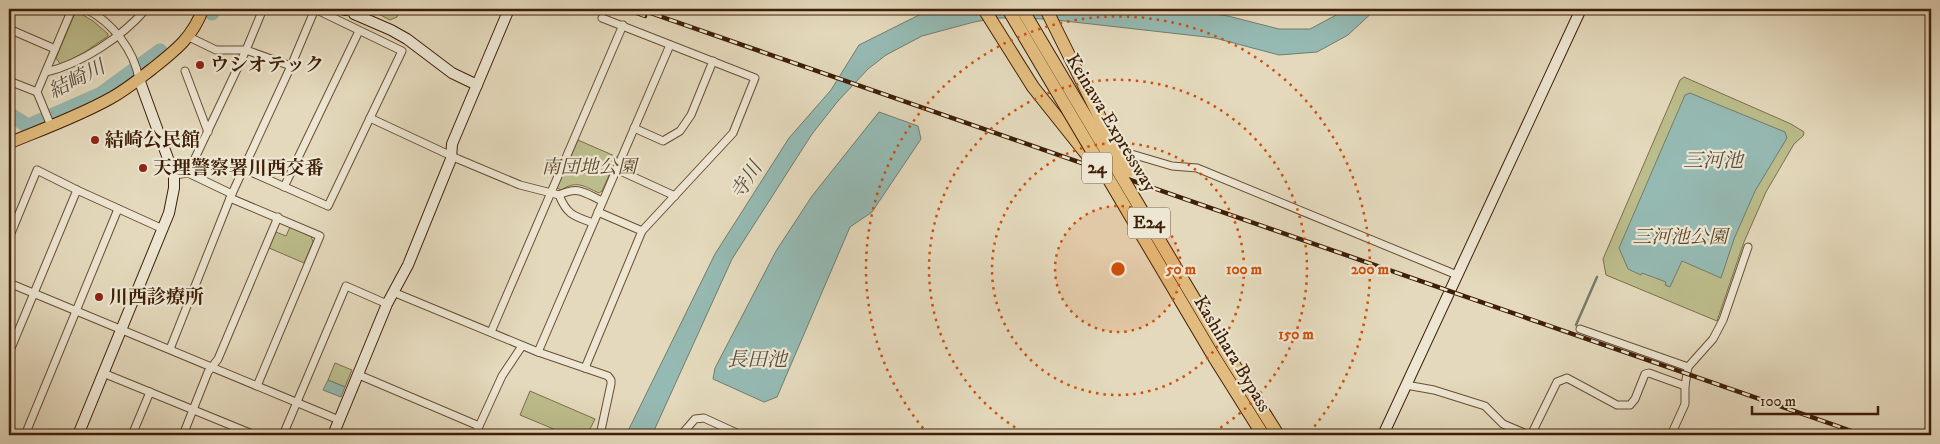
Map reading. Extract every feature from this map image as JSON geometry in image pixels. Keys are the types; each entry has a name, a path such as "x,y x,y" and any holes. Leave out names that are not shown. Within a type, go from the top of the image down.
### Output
{"highway":[{"path":"984,9 1033,86 1096,166"},
{"name":"Kashihara Bypass","path":"1002,9 1261,435"},
{"name":"Keinawa Expressway","path":"1008,9 1261,435"},
{"name":"Keinawa Expressway","path":"1022,9 1219,341 1279,435"},
{"name":"Kashihara Bypass","path":"1029,9 1148,216 1279,435"},
{"path":"1046,9 1148,216"}],"main road":[{"path":"9,143 112,98 175,51 189,37 198,23 203,9"}],"street":[{"path":"37,92 72,9"},
{"path":"78,435 163,229 172,201 174,176 139,79 137,68 118,34 101,18 86,9"},
{"path":"46,72 60,68 90,54 118,34 146,9"},
{"path":"188,173 246,50 263,9"},
{"path":"170,349 231,196 315,9 402,51 328,206 244,169"},
{"path":"333,435 392,292 408,265 451,159 452,144 509,9"},
{"path":"1383,435 1581,9"},
{"path":"348,10 407,39 452,73 477,84"},
{"path":"585,368 642,231 733,133 755,78 602,18"},
{"path":"491,332 623,25"},
{"path":"9,29 55,49"},
{"path":"284,187 359,31"},
{"path":"189,37 216,50 246,50 291,66"},
{"path":"538,352 670,45"},
{"path":"634,128 663,141 680,132 691,115 713,61"},
{"path":"185,71 208,132"},
{"path":"9,81 37,92 51,126"},
{"path":"370,118 520,185 551,192 559,196 569,214 593,223"},
{"path":"1128,153 1172,166 1197,168 1457,275"},
{"path":"616,169 675,196"},
{"path":"9,238 37,170 163,229"},
{"path":"174,176 188,173 231,196 320,236 257,386"},
{"path":"9,353 77,190"},
{"path":"559,196 571,190 578,190 602,200"},
{"path":"25,435 118,209"},
{"path":"598,212 642,231"},
{"path":"184,435 208,372 218,359 278,217"},
{"path":"1671,435 1685,404 1688,368 1704,352 1717,333 1730,302 1748,247"},
{"path":"9,283 213,366 339,420"},
{"path":"283,435 346,286 387,304"},
{"path":"392,292 522,346 608,376 611,380 600,435"},
{"path":"1580,329 1688,368"},
{"path":"475,435 502,376 522,346"},
{"path":"103,373 194,410 235,432 255,435"},
{"path":"1406,385 1434,390 1485,406 1503,424 1530,435 1557,382 1567,378 1617,404 1630,406 1635,400 1646,374 1649,373 1685,386"},
{"path":"359,375 479,426"},
{"path":"132,435 150,392"},
{"path":"681,435 695,420 704,418 741,435"}],"green space":[{"path":"369,9 400,9 397,17 390,20"},
{"path":"78,12 93,21 108,36 85,52 61,65 56,58 75,13"},
{"name":"三河池","path":"1684,77 1791,124 1804,132 1803,136 1794,144 1766,192 1744,242 1717,321 1606,275 1603,259 1680,80"},
{"name":"南団地公園","path":"578,140 617,157 602,191 599,193 580,185 571,185 561,190 557,188"},
{"path":"290,227 311,236 313,242 304,263 269,248 276,232 286,236"},
{"path":"335,363 352,370 345,387 328,380"},
{"path":"530,391 595,419 587,435 568,435 520,415"}],"water":[{"path":"931,9 1179,9 1228,16 1279,29 1310,29 1344,9 1376,9 1348,35 1317,52 1279,55 1215,38 1056,20 996,18 922,36 886,55 868,69 838,101 812,134 732,259 652,435 626,435 715,254 789,138 831,90 859,45"},
{"name":"三河池","path":"1690,93 1785,132 1787,138 1755,191 1734,239 1721,278 1682,261 1670,287 1665,285 1666,282 1628,269 1619,248 1685,95"},
{"name":"長田池","path":"879,112 918,126 921,139 872,212 850,227 777,397 764,402 713,379 715,368 776,251 812,196"},
{"path":"328,380 345,387 341,397 323,390"}],"waterway":[{"name":"結崎川","path":"212,13 214,9"},
{"name":"結崎川","path":"9,114 28,126 101,94 160,51"},
{"path":"1576,325 1597,277"}],"railway":[{"path":"625,9 645,16"},
{"path":"639,9 1863,435"}],"place":[{"name":"ウシオテック","path":"200,65"},
{"name":"結崎公民館","path":"95,140"},
{"name":"天理警察署川西交番","path":"143,168"},
{"name":"川西診療所","path":"99,297"}],"water label":[{"name":"寺川","path":"747,181"}],"park label":[{"name":"三河池公園","path":"1680,237"}]}
